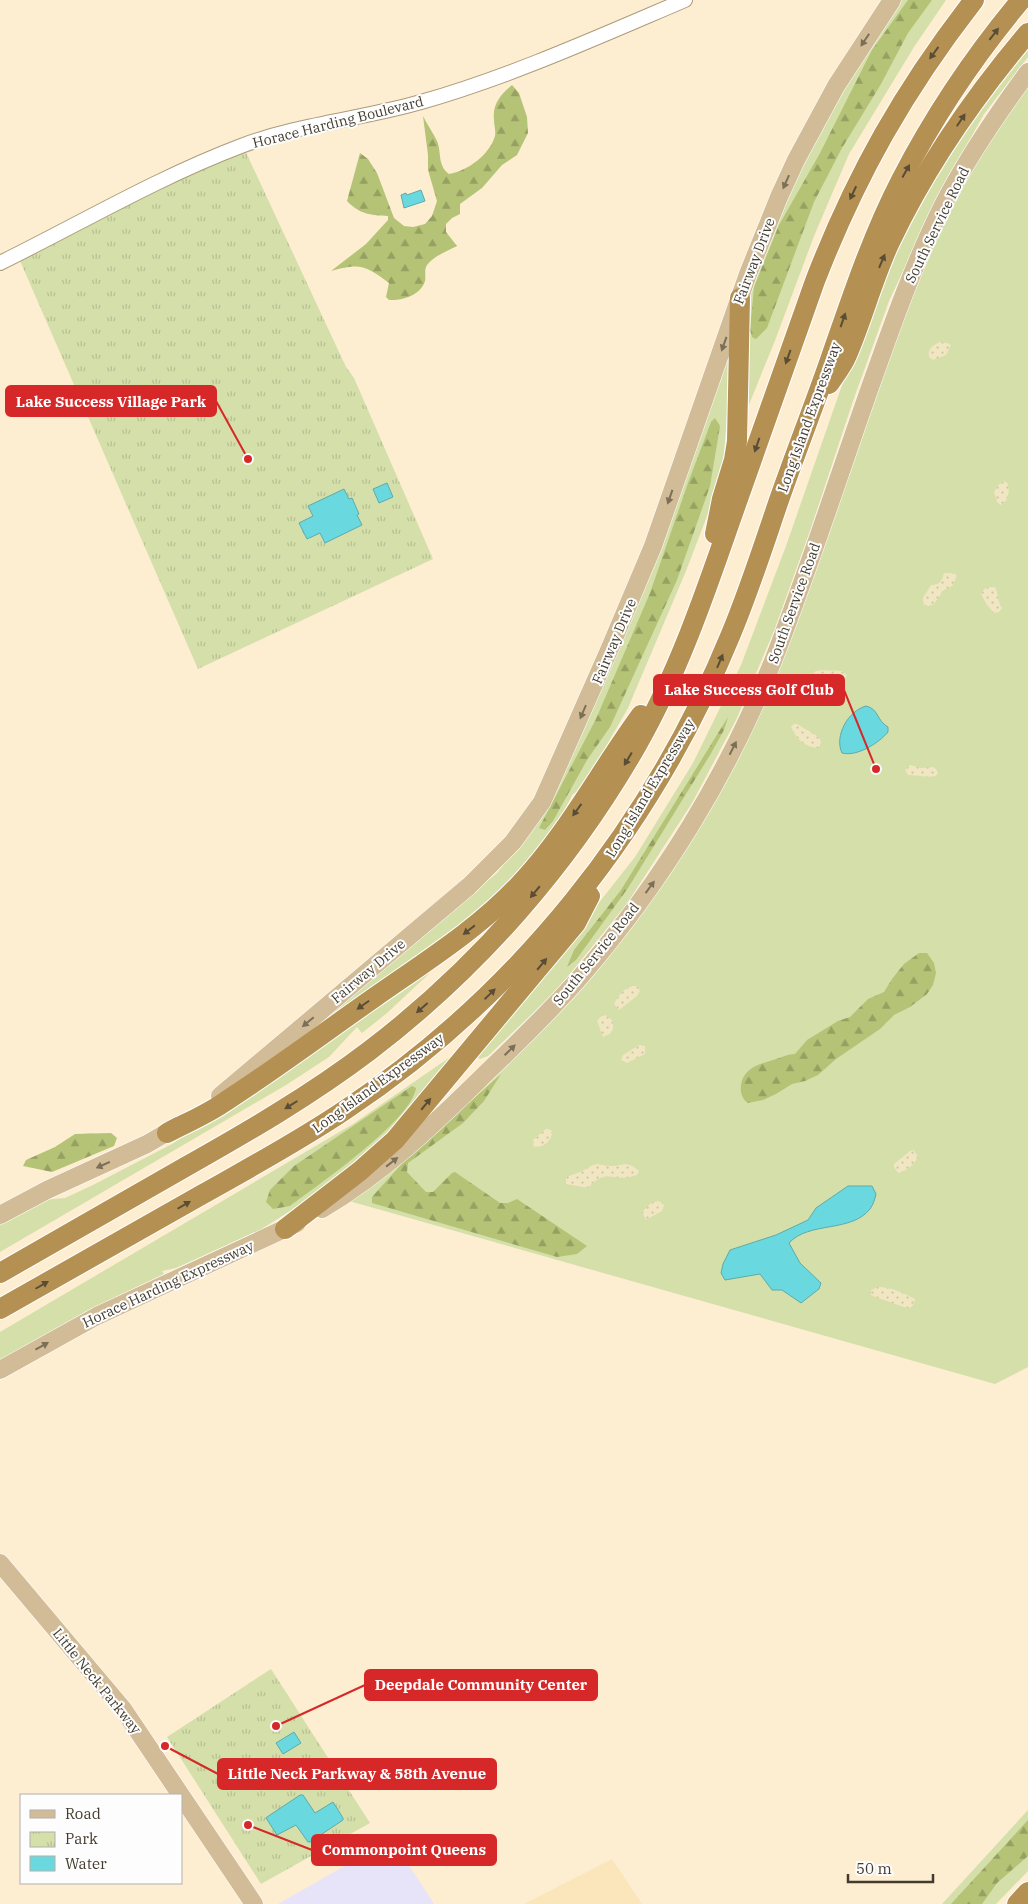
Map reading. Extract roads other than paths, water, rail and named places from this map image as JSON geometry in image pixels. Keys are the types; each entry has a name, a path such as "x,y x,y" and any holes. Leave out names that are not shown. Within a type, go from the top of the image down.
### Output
{"highway":[{"path":"0,1273 219,1148 296,1101 366,1053 462,972 516,914 568,849 594,814 637,744 674,669 705,593 815,281 846,206 864,169 904,98 927,63 974,0"},
{"name":"Long Island Expressway","path":"0,1309 285,1148 348,1108 447,1033 505,979 562,918 636,818 679,745 713,677 744,600 866,257 901,180 965,74 1021,0"},
{"path":"810,416 847,357 878,269 918,189 969,108 1028,33"},
{"path":"705,593 722,499 736,450 740,298"},
{"path":"167,1134 225,1102 445,948 502,902 537,864 569,822 614,753 674,669"},
{"path":"286,1229 372,1161 404,1129 576,923 614,850"},
{"path":"1017,1904 1028,1892"}],"main road":[{"name":"Fairway Drive","path":"0,1215 47,1190 167,1134 201,1110 249,1072 469,886 499,858 536,812 556,775 637,585 763,235 800,152 857,52 892,0"},
{"name":"South Service Road","path":"338,1200 404,1152 552,1008 631,914 699,811 737,740 771,666 895,314 914,267 945,202 965,166 1028,72"},
{"name":"Horace Harding Expressway","path":"0,1370 97,1316 286,1229 338,1200"},
{"name":"Little Neck Parkway","path":"0,1563 123,1709 180,1794"},
{"name":"Little Neck Parkway","path":"182,1797 254,1904"}],"street":[{"name":"Horace Harding Boulevard","path":"0,263 163,181 243,146 317,125 419,102 486,82 685,0"}],"water":[{"path":"421,190 425,201 404,208 401,195"},
{"path":"387,483 393,497 379,503 373,489"},
{"path":"344,489 349,499 352,498 362,525 325,543 320,533 307,539 299,523 313,516 308,506"},
{"path":"866,706 876,712 881,721 888,727 888,732 861,751 848,754 842,753 840,739 844,725 854,713"},
{"path":"848,1186 872,1186 876,1194 870,1209 852,1221 807,1232 797,1236 789,1243 800,1263 821,1283 819,1289 801,1303 782,1290 772,1290 760,1274 725,1280 721,1273 730,1250 776,1235 808,1220 816,1208"},
{"path":"294,1732 301,1743 283,1754 276,1743"},
{"path":"300,1795 303,1795 315,1813 333,1802 343,1820 310,1842 308,1842 296,1825 277,1835 266,1818"}],"place":[{"name":"Lake Success Village Park","path":"248,459"},
{"name":"Lake Success Golf Club","path":"876,769"},
{"name":"Deepdale Community Center","path":"276,1726"},
{"name":"Little Neck Parkway & 58th Avenue","path":"165,1746"},
{"name":"Commonpoint Queens","path":"248,1825"}]}
